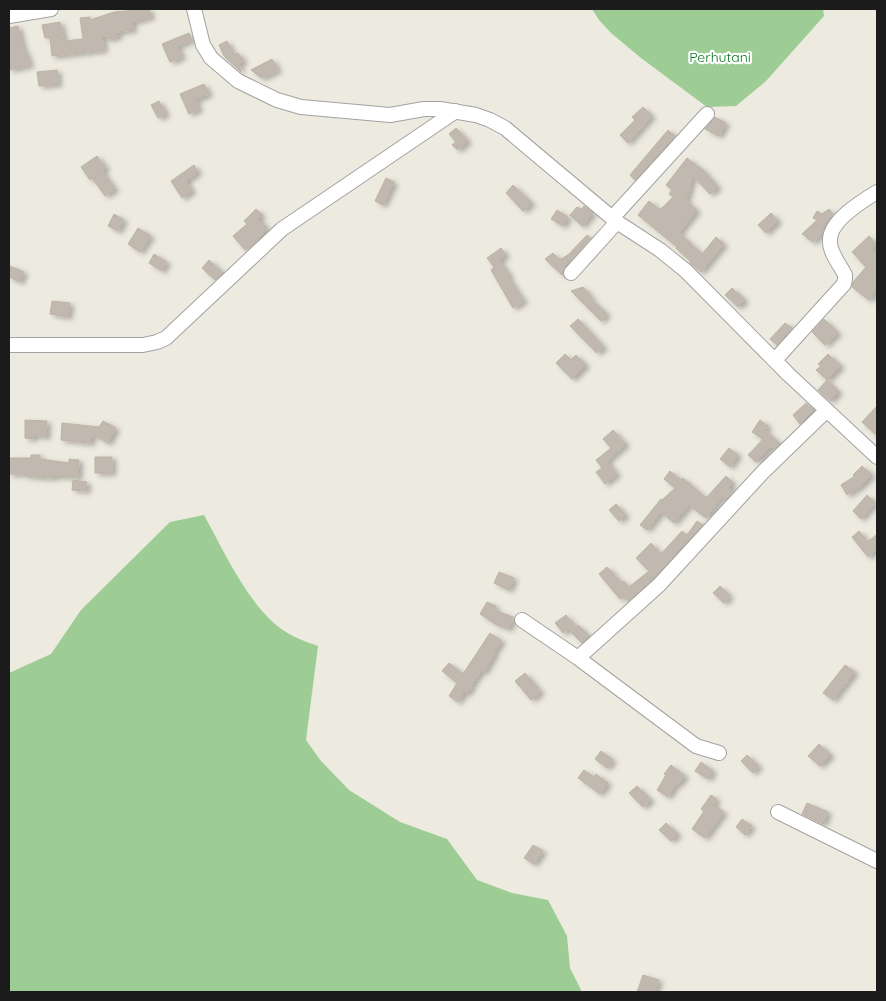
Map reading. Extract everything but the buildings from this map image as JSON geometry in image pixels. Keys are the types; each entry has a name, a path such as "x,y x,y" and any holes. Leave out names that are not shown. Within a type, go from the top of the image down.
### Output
{"street":[{"path":"9,16 51,9"},
{"path":"194,9 203,45 211,58 238,81 278,100 302,106 390,115 424,109 456,111 490,120 505,128 615,220 660,250 686,271 826,411 877,457"},
{"path":"9,345 143,345 166,338 282,229 456,111"},
{"path":"571,273 707,114"},
{"path":"775,360 844,284 846,280 845,275 829,241 832,229 861,201 877,192"},
{"path":"578,658 658,586 762,473 826,411"},
{"path":"522,620 578,658 696,746 719,753"},
{"path":"778,812 877,861"}],"green space":[{"name":"Perhutani","path":"592,9 823,9 824,16 766,81 736,106 707,107 611,33"},
{"path":"204,515 239,579 261,610 286,632 318,646 306,740 321,761 349,790 400,822 447,839 477,880 512,893 548,900 567,936 570,968 582,992 9,992 9,673 51,654 81,610 170,522"}]}
